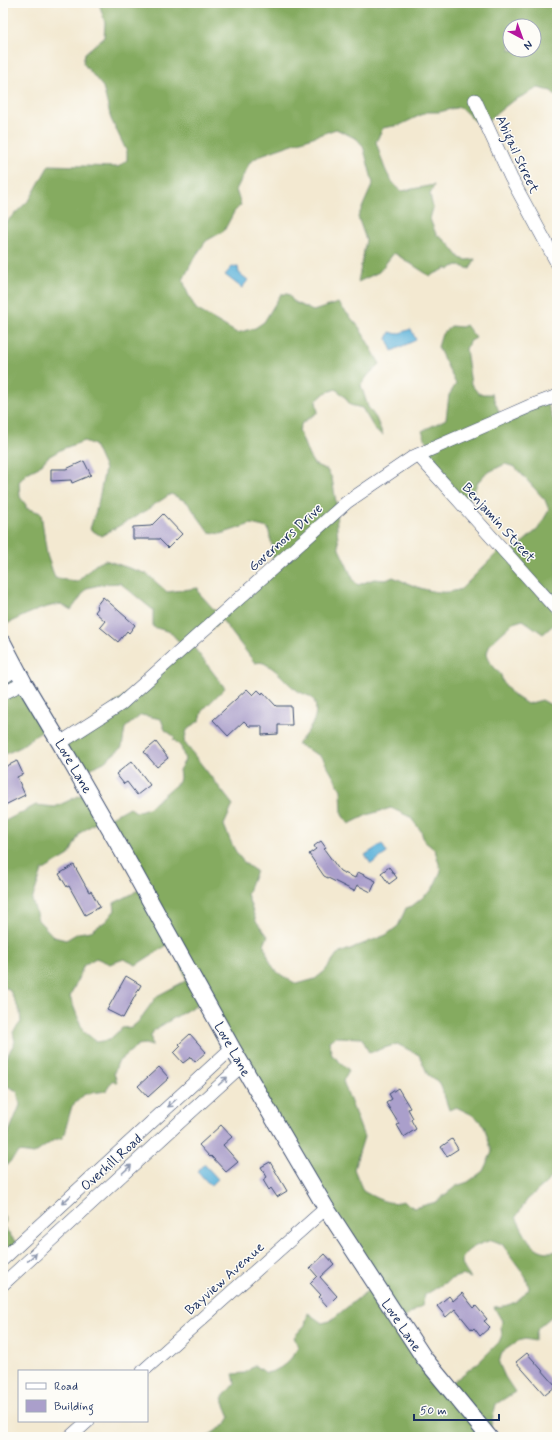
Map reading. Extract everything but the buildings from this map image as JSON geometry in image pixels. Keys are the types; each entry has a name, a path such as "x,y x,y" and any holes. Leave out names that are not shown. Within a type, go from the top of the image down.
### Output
{"street":[{"name":"Abigail Street","path":"475,100 511,178 557,263"},
{"name":"Governors Drive","path":"60,743 121,704 347,502 418,455 530,406 557,396"},
{"name":"Benjamin Street","path":"418,455 557,610"},
{"name":"Love Lane","path":"3,643 10,673 24,683 60,743 124,854 232,1048 326,1208 424,1358 489,1437"},
{"path":"3,692 24,683"},
{"name":"Overhill Road","path":"3,1259 232,1048"},
{"name":"Overhill Road","path":"3,1284 242,1065"},
{"name":"Bayview Avenue","path":"144,1370 326,1208"},
{"path":"70,1437 87,1422"}],"green space":[{"path":"99,3 557,3 557,97 551,91 538,88 511,102 486,122 475,121 460,107 439,112 427,112 400,125 383,128 376,142 388,175 396,186 402,191 434,185 430,195 433,208 430,219 436,234 448,243 460,258 466,260 475,259 470,269 457,265 448,270 447,268 430,276 394,253 379,272 358,282 366,240 358,217 373,183 363,146 357,139 336,129 261,155 250,162 236,190 241,205 234,212 224,231 206,241 193,260 183,280 196,309 237,333 255,328 264,322 281,294 288,294 294,302 313,311 338,303 359,327 380,364 369,374 361,385 368,407 376,418 383,435 376,431 362,408 350,405 345,397 336,389 325,393 316,401 318,412 302,423 299,430 309,456 314,464 327,470 332,478 336,502 339,549 354,581 358,585 374,579 386,580 393,577 435,592 461,589 501,549 509,554 538,529 549,510 545,500 515,467 505,464 485,474 478,482 471,497 463,504 421,456 429,449 422,431 446,419 449,395 456,384 438,347 442,334 451,326 462,327 466,325 476,338 469,342 466,349 471,384 478,393 492,394 502,419 547,402 557,431 557,598 552,603 557,609 557,622 543,634 523,620 513,623 490,644 487,653 488,660 501,675 503,682 512,694 527,704 542,700 553,706 554,718 557,722 557,1173 527,1200 516,1217 523,1231 536,1248 549,1252 557,1251 557,1316 551,1317 538,1328 534,1341 525,1339 518,1341 502,1352 499,1363 505,1377 515,1392 496,1404 489,1434 490,1437 206,1437 225,1425 230,1417 222,1398 235,1383 233,1374 245,1373 255,1365 266,1373 281,1367 289,1360 298,1347 294,1337 305,1325 308,1313 322,1323 330,1321 372,1287 199,1003 154,1030 151,1036 152,1046 145,1044 138,1045 118,1062 114,1073 116,1083 113,1080 106,1091 85,1094 72,1106 62,1138 54,1140 34,1154 19,1152 3,1169 3,1139 7,1137 20,1105 17,1091 3,1084 3,1072 5,1062 15,1042 13,1032 21,1022 20,1012 9,989 3,987 3,821 36,805 55,807 87,792 103,818 80,833 69,855 42,871 32,900 38,920 54,937 66,940 78,933 91,931 106,921 115,910 114,903 132,894 142,886 106,820 129,807 136,812 148,808 179,782 179,770 185,760 181,747 173,739 175,737 165,730 161,719 141,715 125,728 122,747 104,762 81,773 64,745 184,647 170,632 153,627 153,610 120,583 104,584 87,588 71,610 61,604 54,605 33,612 7,624 3,623 3,225 30,199 49,165 118,167 127,160 127,152 111,119 103,87 83,63 85,53 104,37 105,23","holes":["84,441 94,445 105,469 98,504 90,529 101,536 149,509 171,494 187,502 209,532 221,534 251,524 268,528 273,550 271,574 222,618 199,593 198,588 167,592 147,574 105,560 95,565 77,582 55,578 47,555 41,513 26,508 26,505 20,497 19,482 27,473 39,467 48,457 62,449","222,620 255,663 260,662 271,668 294,688 314,700 316,709 314,721 297,744 322,757 341,790 342,815 349,824 367,815 391,808 410,817 421,831 424,841 435,850 441,871 432,890 412,906 406,908 398,926 386,935 337,954 325,971 315,979 297,984 274,969 264,944 268,936 256,921 247,894 256,871 249,867 240,857 224,825 233,805 184,742 187,730 200,720 203,710 225,688 192,645","172,942 187,980 157,996 138,1022 132,1027 122,1028 109,1040 97,1042 83,1031 70,997 84,965 96,958 110,964 124,959 136,965","335,1037 362,1038 369,1053 397,1044 419,1055 428,1075 440,1083 449,1110 456,1107 475,1116 484,1126 492,1152 483,1171 468,1182 456,1186 436,1202 414,1208 403,1201 393,1203 388,1202 378,1199 363,1191 354,1169 364,1137 343,1081 349,1070 332,1055 329,1041","492,1240 502,1244 526,1277 529,1288 518,1300 506,1306 494,1307 502,1321 502,1335 499,1342 479,1362 449,1385 401,1320 422,1306 425,1295 451,1279 462,1275 471,1278 463,1266 463,1257 474,1247"]},
{"path":"3,643 52,726 38,733 19,748 3,755"},
{"path":"3,1214 6,1221 3,1226"},
{"path":"3,1226 19,1246 3,1260"}],"water":[{"path":"232,267 238,267 239,273 248,280 242,288 225,275"},
{"path":"411,329 416,340 392,351 387,339 390,332 397,334"},
{"path":"382,844 387,853 371,864 365,855"},
{"path":"204,1164 218,1179 211,1186 197,1171"}]}
